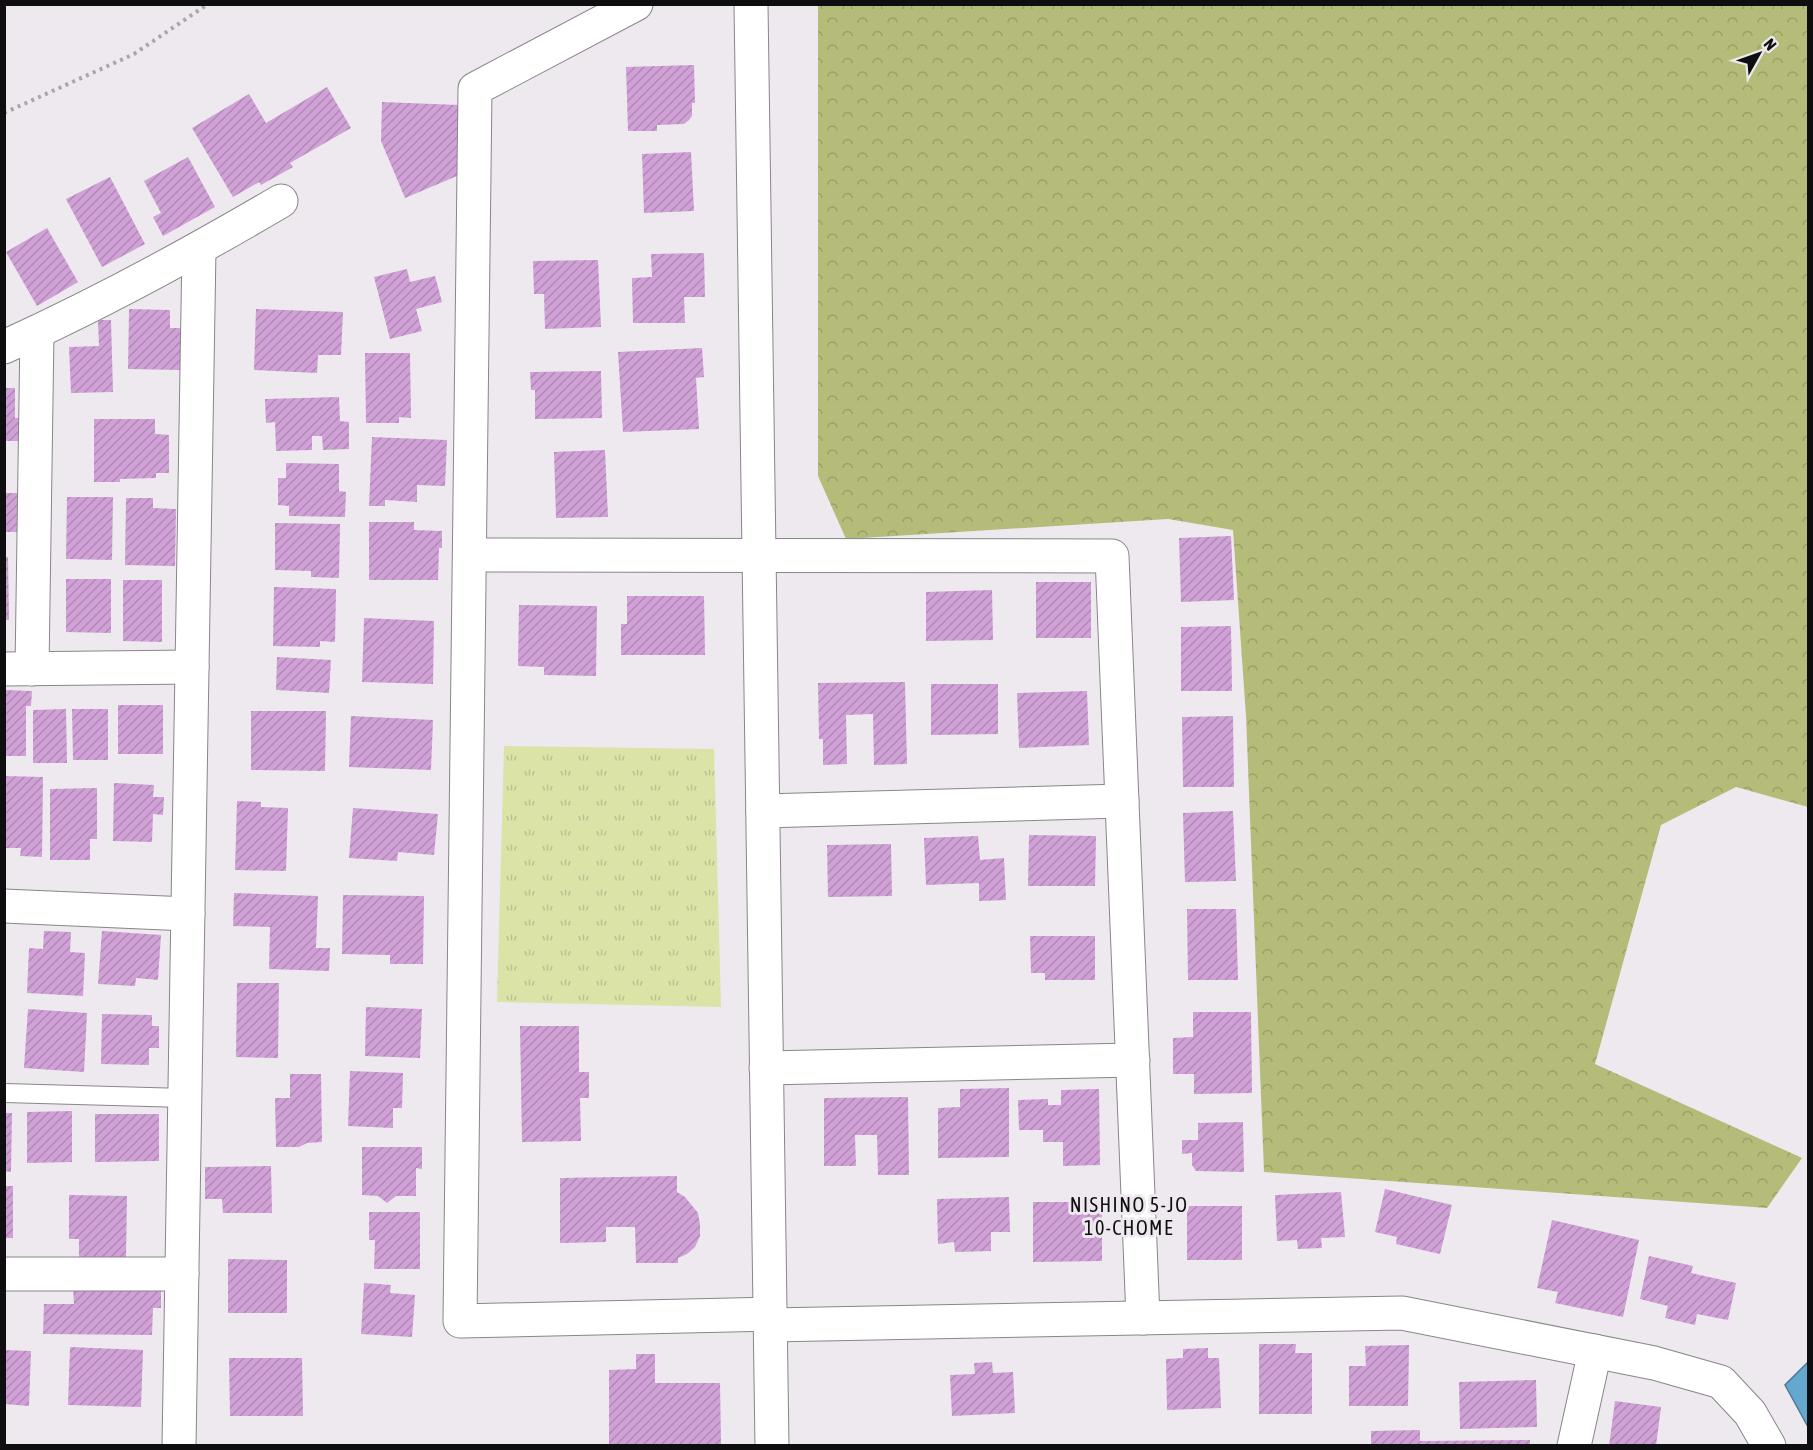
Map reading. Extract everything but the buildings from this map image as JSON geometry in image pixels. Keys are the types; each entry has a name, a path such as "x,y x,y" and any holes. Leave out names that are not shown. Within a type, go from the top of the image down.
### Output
{"street":[{"path":"636,4 475,89 460,1321 1143,1318 1402,1313 1654,1363 1721,1382 1750,1413 1769,1446"},
{"path":"751,4 772,1446"},
{"path":"4,346 37,332 199,249 280,201"},
{"path":"179,1446 199,249"},
{"path":"37,332 18,669 192,667"},
{"path":"470,555 1112,556 1143,1318"},
{"path":"762,810 1122,801"},
{"path":"4,906 188,914"},
{"path":"766,1068 1133,1060"},
{"path":"4,1274 182,1274"},
{"path":"1574,1446 1596,1351"}],"lane":[{"path":"4,1093 185,1098"}],"path":[{"path":"4,113 134,54 208,4"}],"green space":[{"path":"818,5 1808,5 1808,807 1736,787 1661,825 1595,1064 1802,1158 1767,1208 1264,1172 1246,716 1233,530 1168,519 846,539 818,476"},
{"path":"504,746 714,749 721,1007 497,1002"}],"water":[{"path":"1808,1362 1808,1427 1785,1385"}],"district":[{"name":"NISHINO 5-JO 10-CHOME","path":"1129,1216"}]}
